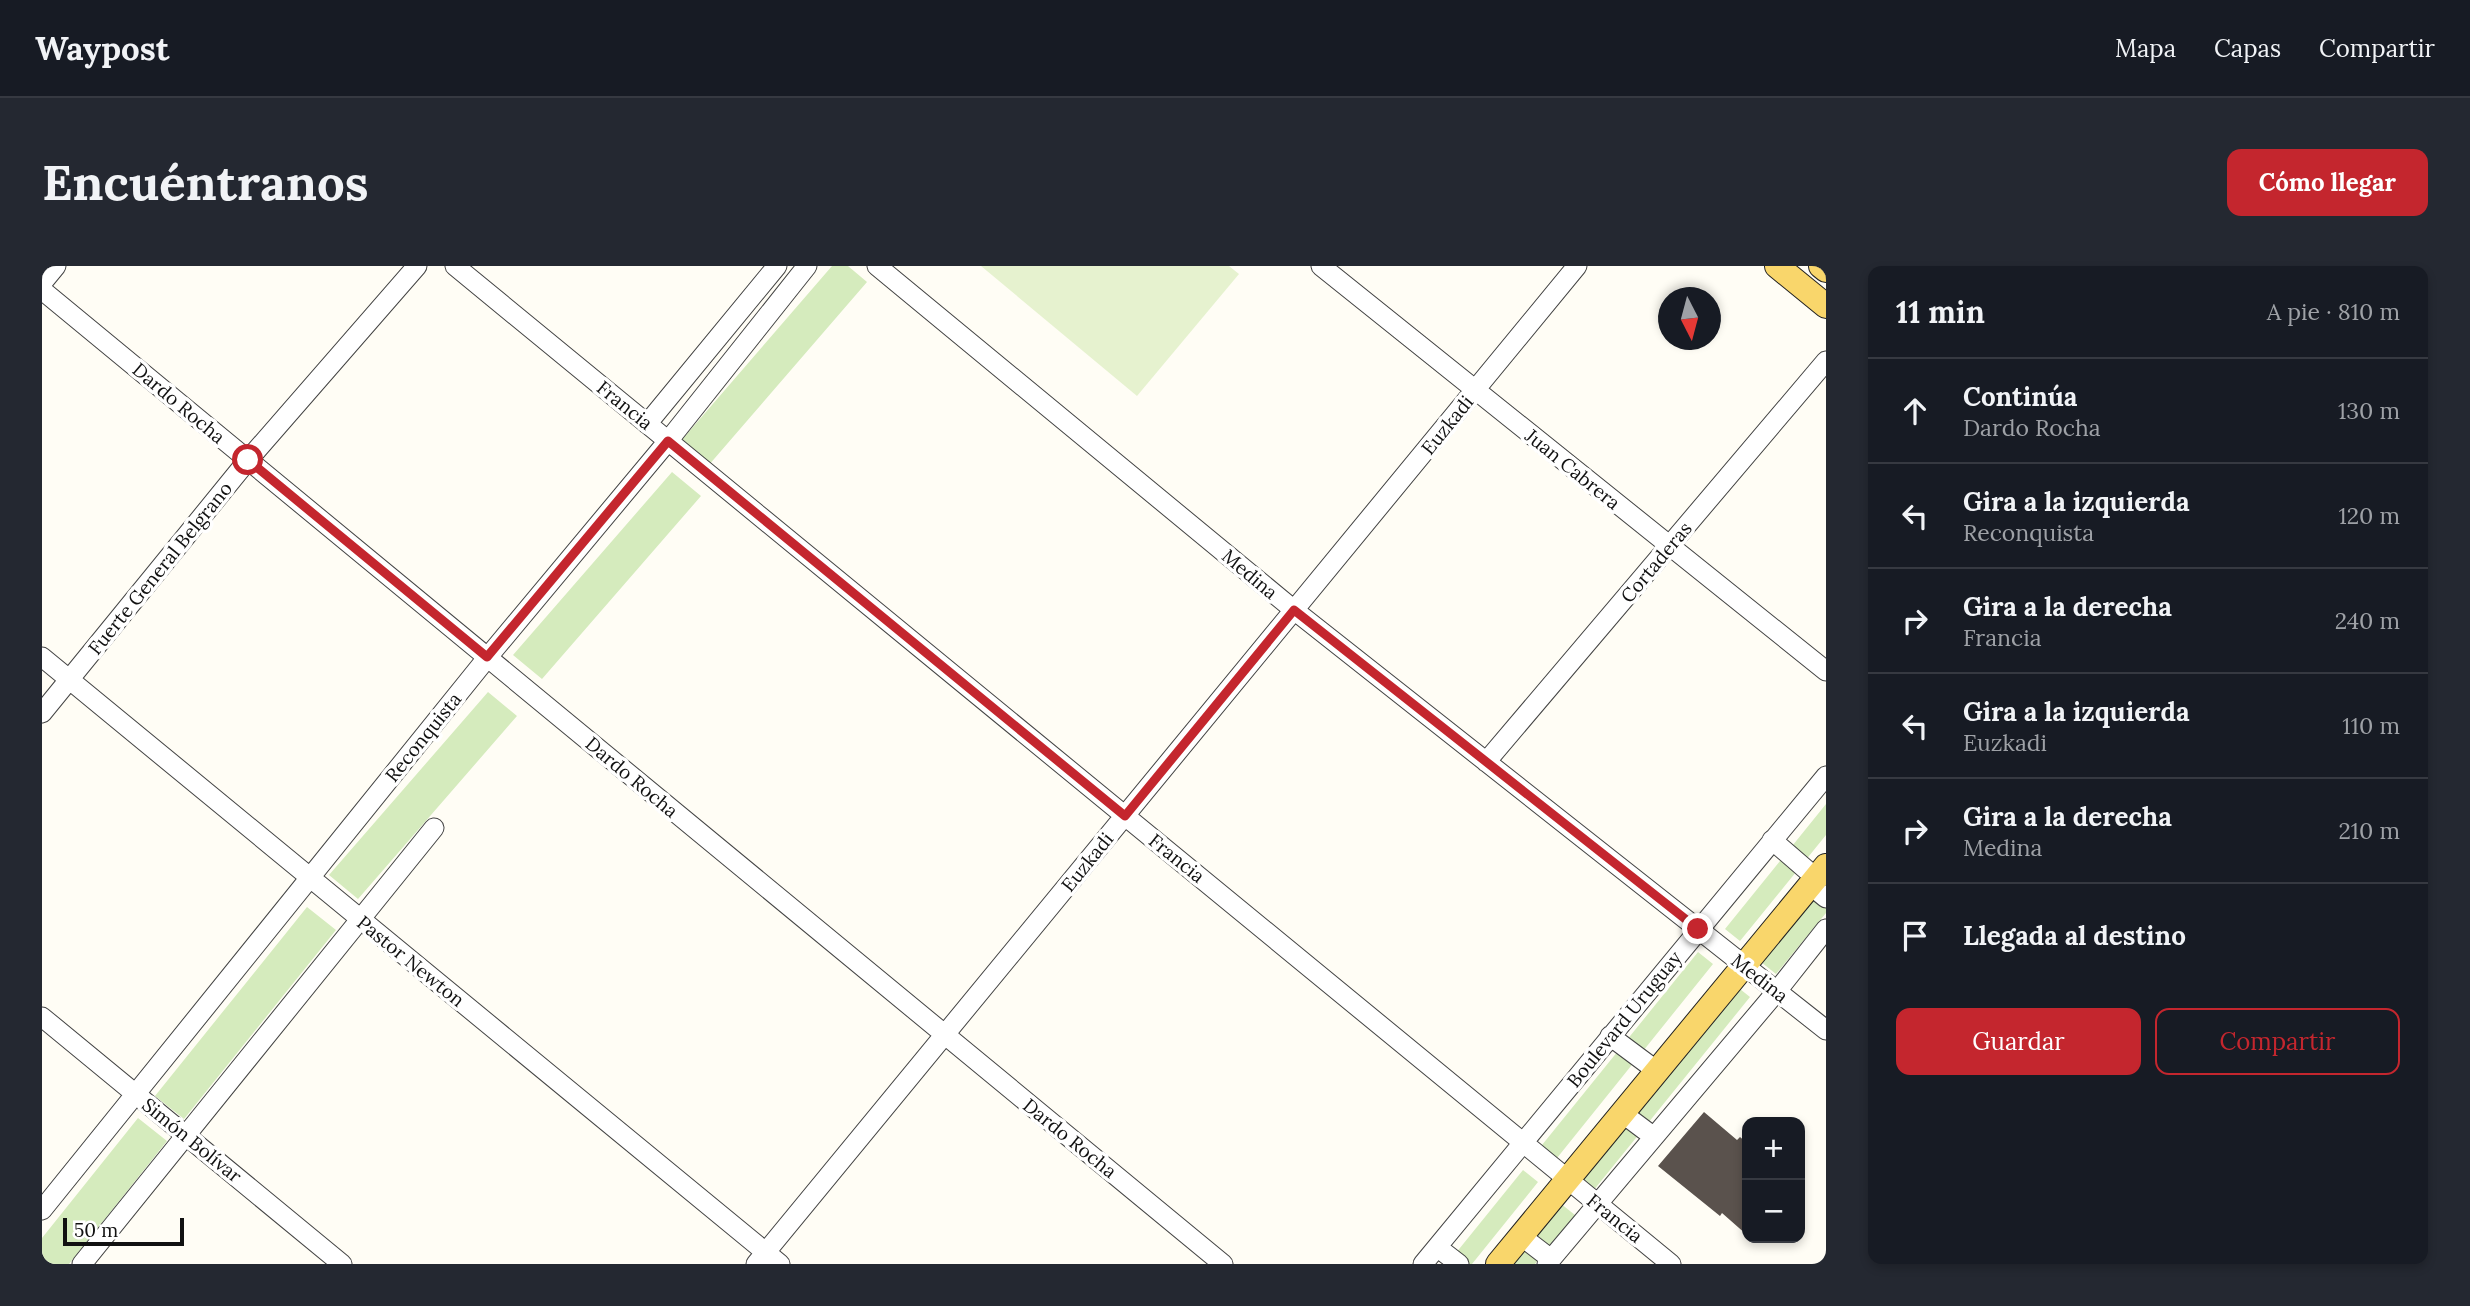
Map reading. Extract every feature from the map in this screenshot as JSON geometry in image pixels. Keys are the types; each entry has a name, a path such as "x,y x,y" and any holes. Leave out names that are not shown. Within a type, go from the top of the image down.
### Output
{"main road":[{"path":"1777,266 1826,306"},
{"path":"1821,266 1826,270"},
{"path":"1498,1264 1744,966 1820,882"}],"street":[{"path":"42,283 56,266"},
{"name":"Fuerte General Belgrano","path":"42,713 248,460 418,266"},
{"name":"Francia","path":"455,266 1671,1264"},
{"path":"647,424 777,266"},
{"name":"Reconquista","path":"42,1210 487,657 668,441 807,266"},
{"name":"Medina","path":"877,266 1294,610 1826,1030"},
{"name":"Juan Cabrera","path":"1321,266 1826,671"},
{"name":"Euzkadi","path":"767,1260 945,1035 1577,266"},
{"name":"Dardo Rocha","path":"42,290 1223,1264"},
{"name":"Cortaderas","path":"1486,762 1826,361"},
{"name":"Pastor Newton","path":"42,657 767,1260"},
{"name":"Boulevard Uruguay","path":"1423,1264 1772,840 1824,783"},
{"path":"82,1264 434,828"},
{"path":"1772,840 1820,882"},
{"path":"1521,1236 1549,1262 1826,929"},
{"name":"Simón Bolívar","path":"42,1017 342,1264"},
{"path":"1610,1037 1657,1071"},
{"path":"1622,1113 1654,1137"},
{"path":"1437,1247 1459,1264"}],"green space":[{"path":"832,266 848,266 867,282 708,466 680,442"},
{"path":"981,266 1229,266 1239,274 1137,396"},
{"path":"672,472 701,496 542,679 513,655"},
{"path":"488,692 517,716 358,899 329,875"},
{"path":"1826,804 1826,835 1740,941 1725,929"},
{"path":"1826,882 1826,913 1776,974 1761,962"},
{"path":"307,907 336,930 184,1119 155,1096"},
{"path":"1698,952 1713,964 1557,1158 1542,1145"},
{"path":"1735,985 1750,997 1593,1191 1578,1178"},
{"path":"138,1118 167,1141 69,1264 42,1264 42,1238"},
{"path":"1523,1170 1538,1182 1472,1264 1447,1264"},
{"path":"1560,1203 1575,1215 1535,1264 1510,1264"}],"building":[{"path":"1704,1112 1737,1140 1740,1137 1742,1231 1722,1213 1720,1216 1658,1166"}],"route":[{"path":"248,460 487,657 668,441 1125,816 1294,610 1698,929"}]}
